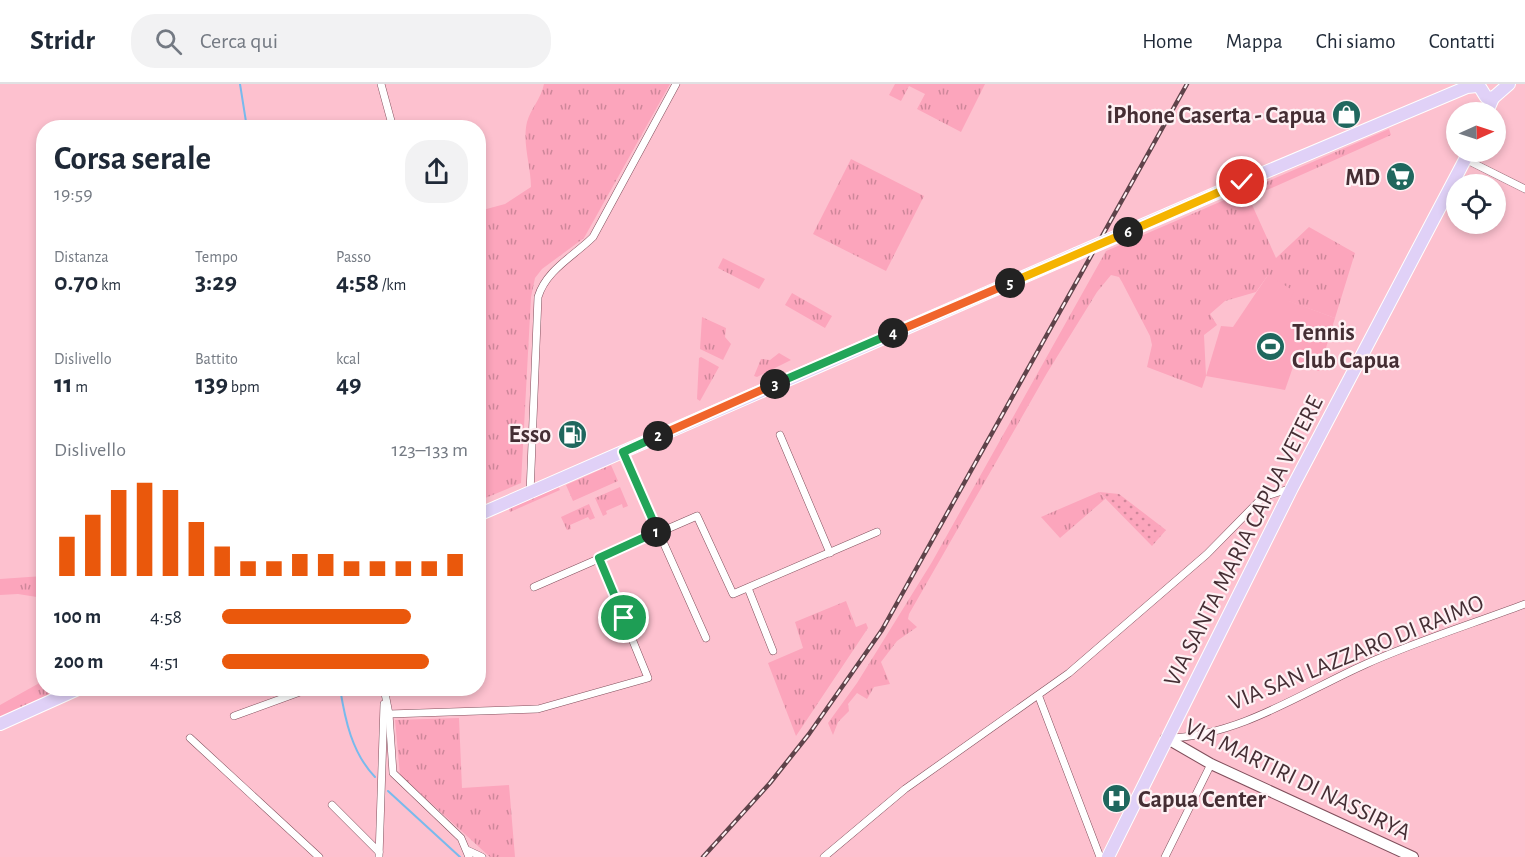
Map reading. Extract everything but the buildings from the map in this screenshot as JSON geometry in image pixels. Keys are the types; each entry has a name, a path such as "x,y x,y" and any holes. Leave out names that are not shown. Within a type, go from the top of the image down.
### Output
{"main road":[{"path":"1491,102 1509,84"},
{"path":"486,512 1242,182 1467,87 1477,85 1486,97 1493,98"},
{"name":"VIA SANTA MARIA CAPUA VETERE","path":"1108,857 1292,488 1463,162"},
{"path":"0,723 62,696"}],"street":[{"path":"381,84 391,120"},
{"path":"530,493 538,297 542,285 549,274 574,256 592,237 676,84"},
{"path":"1479,162 1525,189"},
{"path":"780,435 830,553"},
{"path":"623,452 706,638"},
{"path":"824,857 906,789 1039,697 1207,554 1263,497 1292,488"},
{"path":"534,587 697,516 733,594 877,532"},
{"path":"389,714 538,709 648,678 599,558"},
{"path":"748,588 773,651"},
{"name":"VIA SAN LAZZARO DI RAIMO","path":"1166,738 1186,737 1244,722 1292,702 1381,658 1525,604"},
{"path":"234,716 289,696"},
{"path":"379,854 384,696"},
{"path":"386,696 393,773 455,833 468,853 482,857"},
{"path":"1039,697 1100,857"},
{"path":"189,738 319,857"},
{"name":"VIA MARTIRI DI NASSIRYA","path":"1166,738 1211,764 1405,856"},
{"path":"1165,857 1211,764"},
{"path":"332,804 379,854"}],"green space":[{"path":"544,84 670,84 584,238 542,269 535,278 531,297 521,483 486,498 486,209 505,204 531,187 526,130 529,117"},
{"path":"895,84 985,84 961,132 917,109 925,94 909,86 901,101 889,95"},
{"path":"1389,129 1391,135 1249,198 1276,258 1309,227 1355,253 1335,318 1288,301 1268,275 1256,292 1225,301 1210,314 1217,325 1204,335 1206,376 1202,388 1147,367 1152,345 1150,336 1119,277 1111,275 1097,292 1047,373 909,614 908,619 917,627 897,641 881,662 890,684 874,687 867,699 857,693 848,704 849,711 838,722 833,735 828,723 857,683 932,562 1106,251"},
{"path":"851,159 924,196 886,271 813,234"},
{"path":"723,258 765,279 759,289 718,268"},
{"name":"Tennis Club Capua","path":"1268,275 1294,291 1289,301 1335,318 1319,371 1294,364 1285,390 1206,376 1221,326 1233,327"},
{"path":"792,293 832,316 825,328 785,305"},
{"path":"702,317 726,328 725,337 731,344 723,360 700,349"},
{"path":"779,353 791,360 757,377 754,376 761,359 770,360"},
{"path":"699,358 719,367 700,401 697,399"},
{"path":"611,465 618,481 573,501 566,485"},
{"path":"558,486 560,490 510,512 508,507"},
{"path":"620,487 628,506 623,508 622,504 606,511 607,514 603,516 595,498"},
{"path":"1099,492 1105,499 1060,538 1041,517"},
{"path":"1099,492 1119,494 1166,530 1152,546"},
{"path":"589,504 595,518 590,520 588,517 570,525 571,529 567,530 561,517"},
{"path":"36,576 36,597 18,594 0,595 0,579"},
{"path":"846,601 856,627 866,623 868,628 796,736 768,663 803,648 795,622"},
{"path":"36,685 36,696 51,696 0,718 0,705"},
{"path":"459,718 462,788 509,785 515,857 490,857 400,775 395,720"}],"waterway":[{"path":"240,84 246,120"},
{"path":"341,696 355,747 375,777"},
{"path":"388,791 460,857"}],"railway":[{"path":"703,857 770,783 809,734 882,630 1187,84"}],"place":[{"name":"iPhone Caserta - Capua","path":"1347,115"},
{"name":"MD","path":"1401,177"},
{"name":"Tennis Club Capua","path":"1271,346"},
{"name":"Esso","path":"572,434"},
{"name":"Capua Center","path":"1117,799"}],"route":[{"path":"624,618 599,558 658,532 623,452 1242,182"}]}
